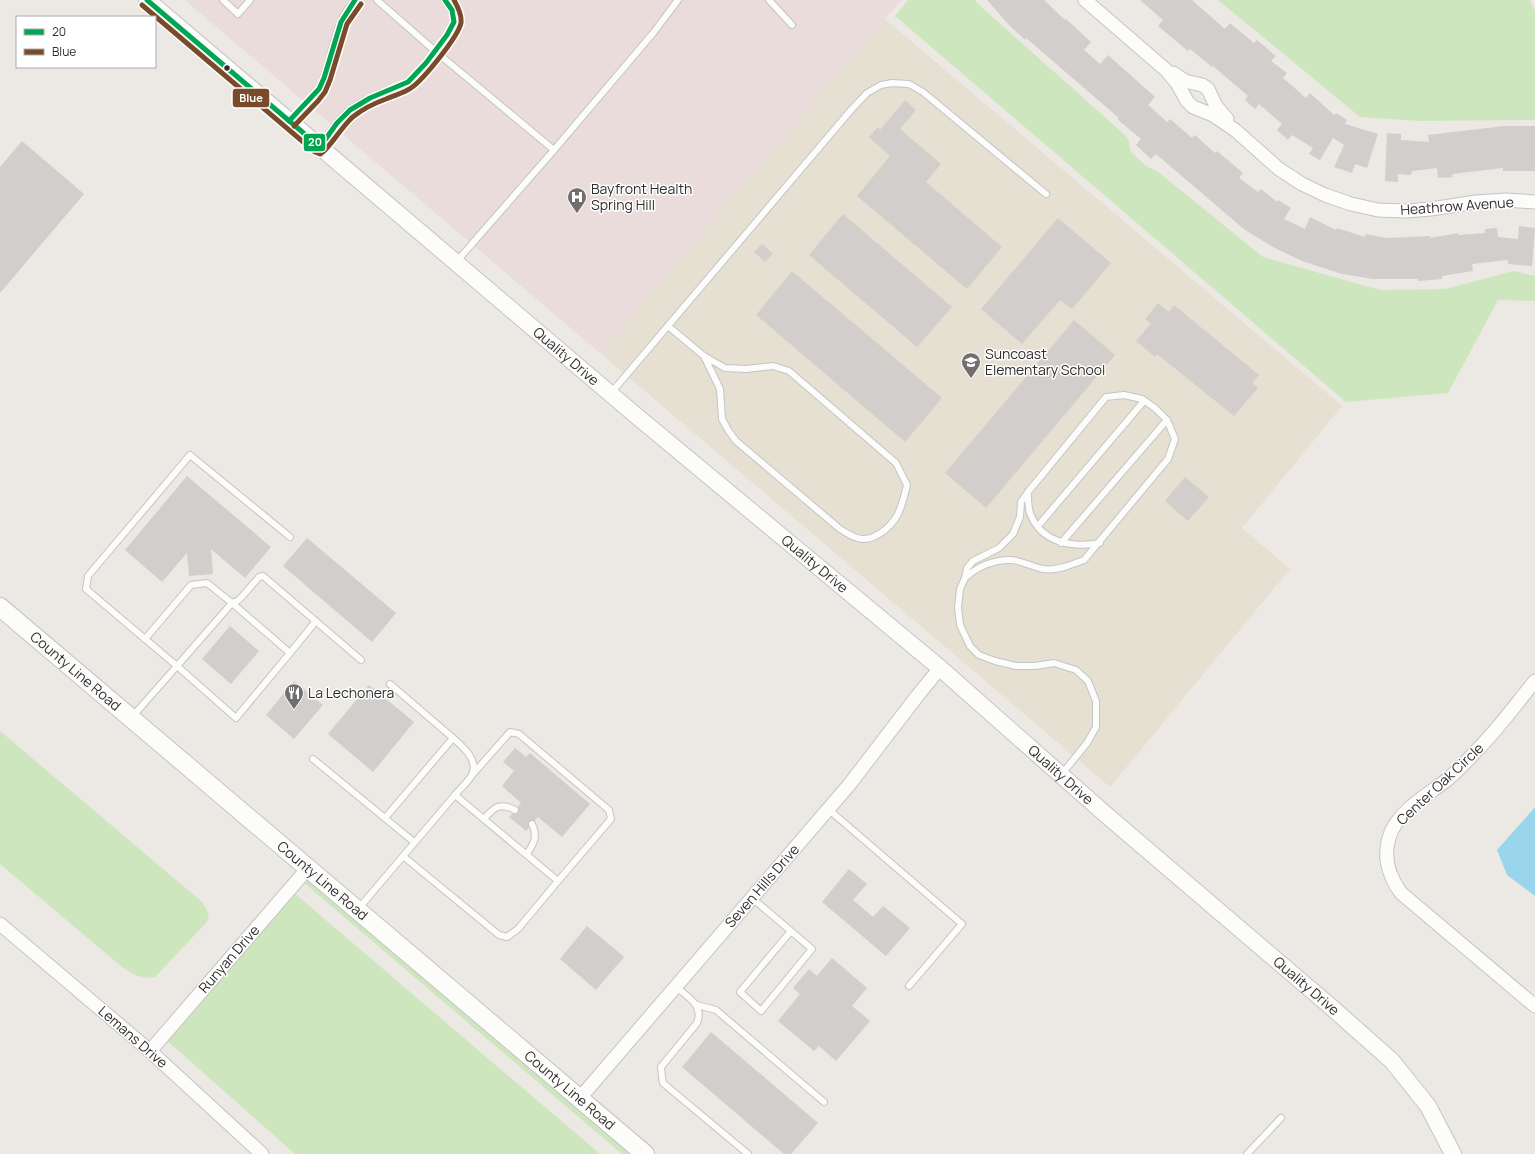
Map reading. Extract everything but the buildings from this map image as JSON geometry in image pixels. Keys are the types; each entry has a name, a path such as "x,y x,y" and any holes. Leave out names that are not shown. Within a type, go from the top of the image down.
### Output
{"main road":[{"name":"County Line Road","path":"0,607 358,909 645,1154"}],"street":[{"name":"Quality Drive","path":"147,0 610,394 940,668 1061,775 1330,1006 1392,1061 1428,1106 1453,1154"},
{"name":"Heathrow Avenue","path":"1084,0 1166,70 1177,83 1187,101 1193,107 1213,115 1235,130 1279,169 1302,184 1325,195 1351,204 1378,210 1406,211 1431,209 1476,202 1506,200 1535,202"},
{"name":"Heathrow Avenue","path":"1166,70 1186,81 1202,85 1208,90 1216,106 1235,130"},
{"name":"Seven Hills Drive","path":"580,1098 849,785 940,668"},
{"name":"Center Oak Circle","path":"1535,681 1480,748 1449,778 1399,819 1392,830 1386,856 1390,876 1401,893 1535,1006"},
{"name":"Runyan Drive","path":"150,1051 308,867"},
{"name":"Lemans Drive","path":"0,924 150,1051 262,1154"}],"lane":[{"path":"223,0 238,14 250,0"},
{"path":"289,121 319,88 333,40 341,21 355,0"},
{"path":"377,0 435,51 554,150"},
{"path":"320,147 341,117 352,108 409,81 416,74 451,30 454,21 453,13 445,0"},
{"path":"455,262 554,150 654,32 678,0"},
{"path":"769,0 792,25"},
{"path":"610,394 851,110 867,94 881,85 892,83 909,84 924,92 1046,194"},
{"path":"668,326 704,356 725,368 746,369 773,366 789,371 896,462 907,485 900,510 890,525 875,537 862,539 851,536 840,529 736,441 722,419 720,389 704,356"},
{"path":"965,578 975,570 989,564 1010,560 1043,569 1055,569 1070,566 1084,560 1100,543 1168,459 1175,438 1167,420 1155,408 1144,401 1124,395 1106,397 1021,502 1020,517 1013,534 999,548 973,561 967,568 965,578 960,589 958,607 960,625 970,646 979,655 1016,666 1035,666 1054,663 1076,670 1088,680 1096,700 1096,727 1087,744 1061,775"},
{"path":"1038,526 1144,401"},
{"path":"1061,543 1167,420"},
{"path":"290,537 190,455 88,576 86,589 236,718 316,621"},
{"path":"1028,492 1030,512 1038,526 1046,535 1061,543 1076,545 1100,543"},
{"path":"131,719 232,604 239,600 259,578 263,576 361,660"},
{"path":"145,639 191,585 207,583 290,653"},
{"path":"390,684 466,751 474,765 472,775"},
{"path":"358,909 414,842 510,732 519,734 609,810 611,819 518,929 507,937 499,935 403,856"},
{"path":"385,818 453,738"},
{"path":"313,759 414,842"},
{"path":"455,795 558,881"},
{"path":"484,819 492,809 498,806 508,807 515,810"},
{"path":"828,809 962,924 909,986"},
{"path":"526,854 535,842 536,834 532,824"},
{"path":"752,898 791,931 812,949 761,1011 740,992 791,931"},
{"path":"676,987 697,1005 716,1010 824,1102"},
{"path":"697,1005 700,1016 697,1023 661,1067 664,1083 748,1154"},
{"path":"1247,1154 1281,1118"}],"shaded area":[{"name":"Bayfront Health Spring Hill","path":"185,0 901,0 600,353"},
{"name":"Suncoast Elementary School","path":"885,19 1342,406 1242,528 1290,569 1110,787 600,353"}],"green space":[{"path":"908,0 975,0 1128,138 1131,152 1146,166 1157,171 1263,257 1380,290 1445,289 1514,271 1535,276 1535,301 1498,300 1448,393 1346,402 895,16"},
{"path":"1218,0 1530,0 1535,11 1535,120 1420,121 1360,117"},
{"path":"0,731 202,902 209,914 206,923 155,977 141,977 122,967 0,864"},
{"path":"301,871 633,1154 622,1154 296,876"},
{"path":"287,887 600,1154 295,1154 164,1038"}],"water":[{"path":"1535,807 1535,896 1507,875 1497,850"}],"transit line":[{"name":"20","path":"147,0 320,147 337,123 350,110 370,98 408,82 426,63 447,35 454,22 452,10 445,0"},
{"name":"20","path":"289,121 319,89 324,78 341,22 355,0"},
{"name":"Blue","path":"156,17 315,152 320,154 327,148 354,116 373,104 408,90 431,68 454,38 461,23 460,14 454,0"},
{"name":"Blue","path":"294,126 325,92 347,24 361,4"},
{"name":"Blue","path":"142,5 155,16"}],"place":[{"name":"Bayfront Health Spring Hill","path":"577,214"},
{"name":"Suncoast Elementary School","path":"971,379"},
{"name":"La Lechonera","path":"294,710"}]}
